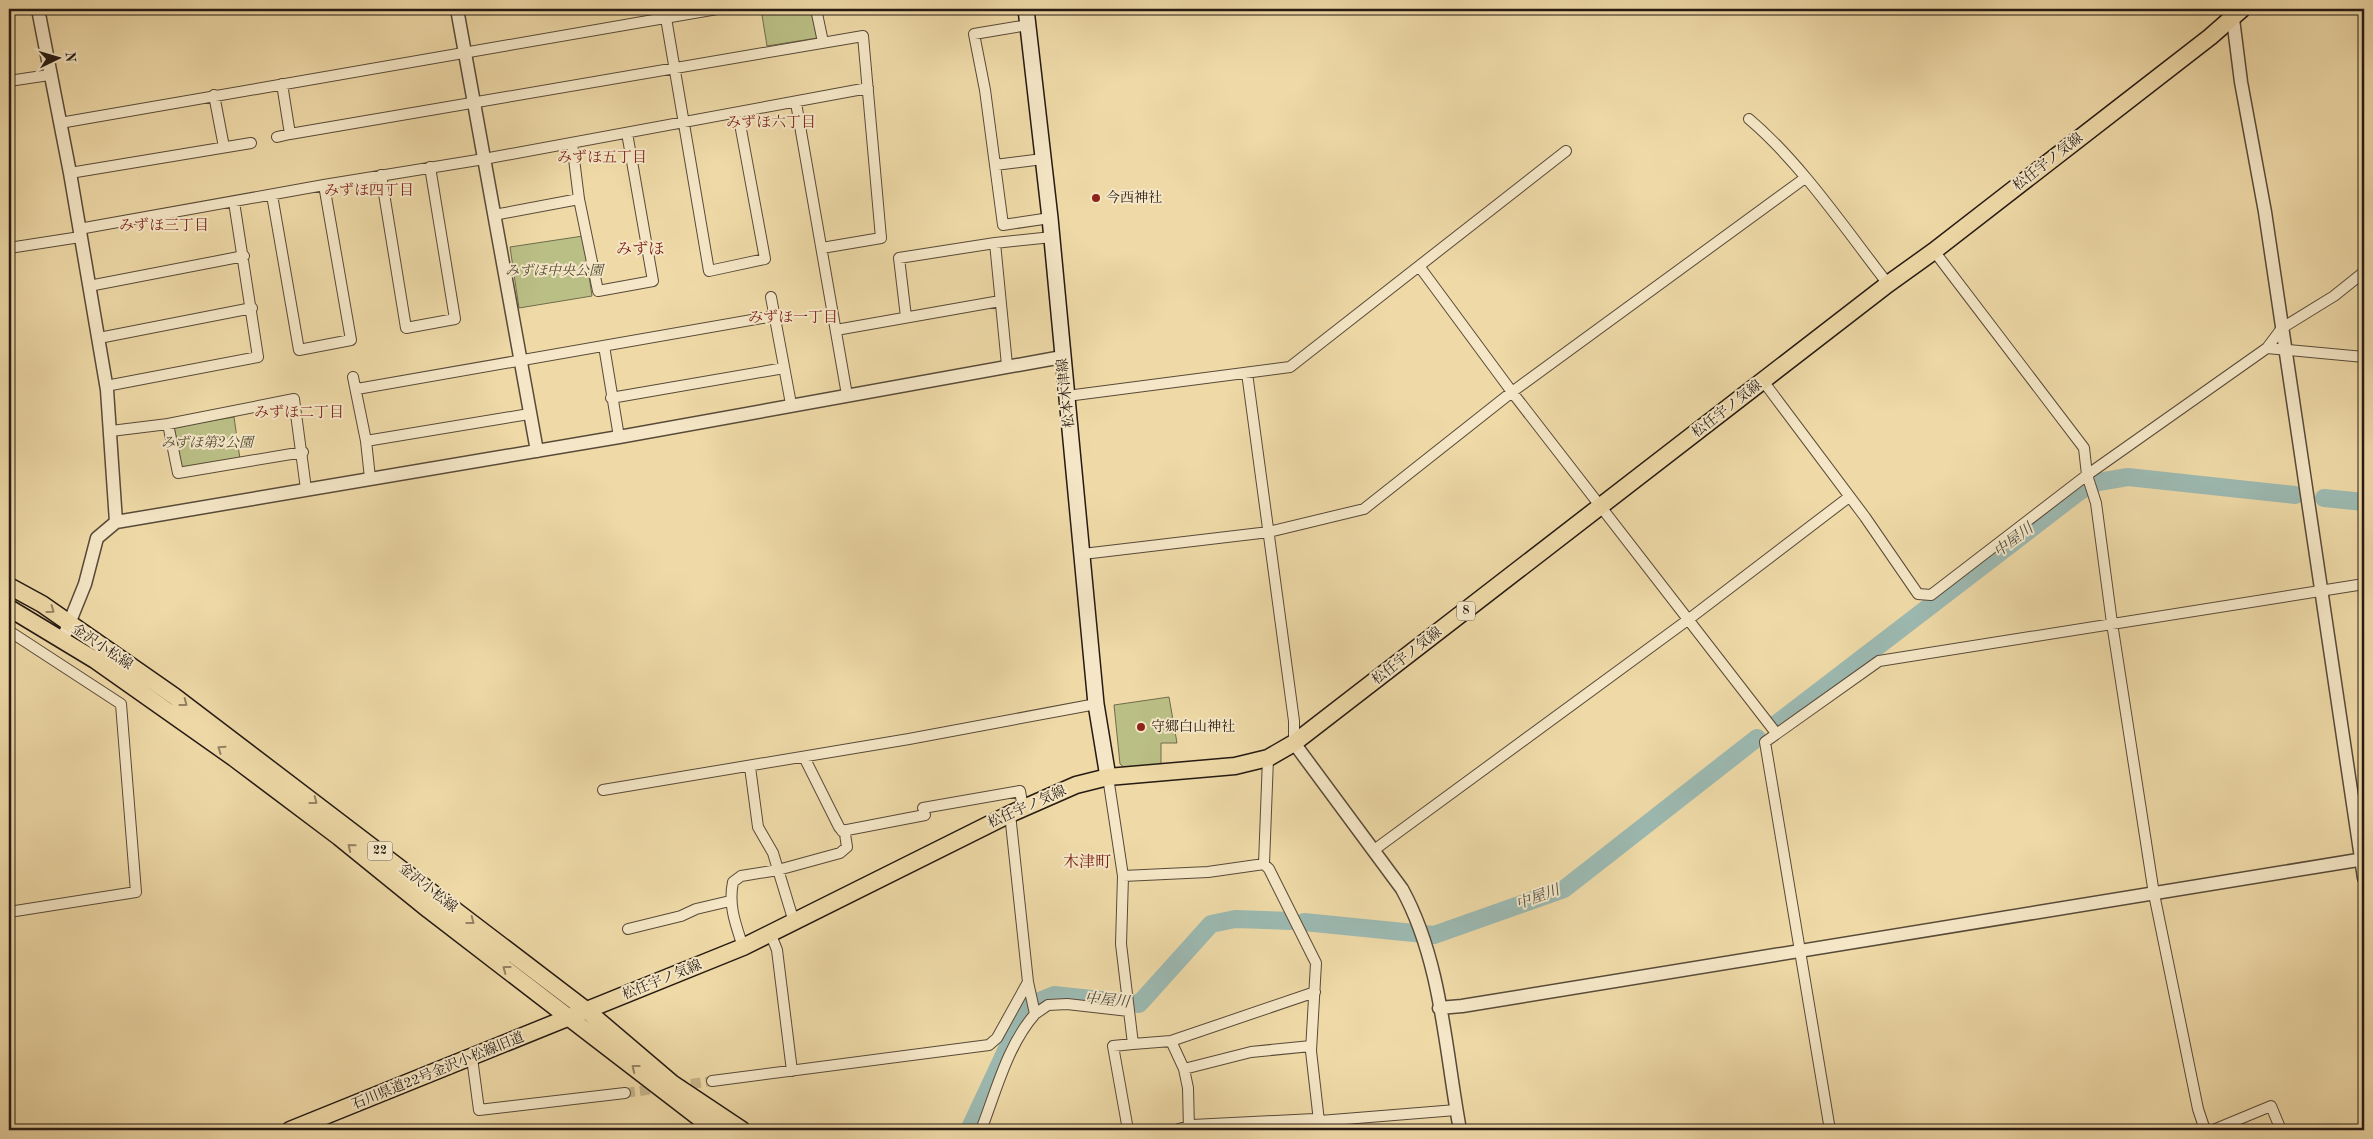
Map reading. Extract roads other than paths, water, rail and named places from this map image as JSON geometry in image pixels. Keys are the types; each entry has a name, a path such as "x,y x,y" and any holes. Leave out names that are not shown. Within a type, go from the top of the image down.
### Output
{"main road":[{"name":"松本木津線","path":"1026,9 1052,237 1096,704 1108,777"},
{"name":"松任宇ノ気線","path":"586,1010 770,935 1016,811 1076,785 1108,777 1236,766 1268,758 1294,743 1888,284 1934,251 2210,36 2235,11"},
{"name":"金沢小松線","path":"9,586 42,604 198,713 586,1010 673,1084 742,1130"},
{"name":"金沢小松線","path":"9,608 95,660 234,758 339,837 429,910 715,1130"},
{"name":"石川県道22号金沢小松線旧道","path":"290,1130 472,1058 586,1010"}],"street":[{"path":"38,9 49,75 70,173 88,286 99,338 111,431 116,522"},
{"path":"457,9 536,451"},
{"path":"60,123 717,9"},
{"path":"816,9 823,42"},
{"path":"2235,11 2363,859 2364,878"},
{"path":"666,18 673,68 709,270 765,260 738,113"},
{"path":"1028,24 974,34 985,90 1003,225 1050,218"},
{"path":"277,137 863,36 881,238 822,248"},
{"path":"9,82 49,75"},
{"path":"282,84 290,134"},
{"path":"9,248 324,185 484,159 796,103 868,88"},
{"path":"214,95 224,147"},
{"path":"796,103 847,395"},
{"path":"1749,119 1764,132 1805,178 1888,284"},
{"path":"572,143 580,199 598,291 653,281 628,133"},
{"path":"70,173 250,143"},
{"path":"1067,396 1290,367 1566,151"},
{"path":"995,165 1043,160"},
{"path":"381,175 406,328 455,319 430,167"},
{"path":"1083,554 1269,532 1364,509 1512,392 1805,178"},
{"path":"272,195 299,350 351,340 324,185"},
{"path":"494,215 580,199"},
{"path":"106,386 258,357 244,256 234,202"},
{"path":"906,317 899,258 995,243 1052,237"},
{"path":"995,243 1007,365"},
{"path":"1934,251 2084,448 2096,503 2112,623 2154,894 2198,1109 2205,1130"},
{"path":"88,286 244,256"},
{"path":"1419,266 1512,392 1776,733"},
{"path":"1763,381 1865,517 1918,594 1931,595 2090,482 2267,348 2282,328 2334,296 2364,272"},
{"path":"771,297 792,404"},
{"path":"836,330 1000,301"},
{"path":"99,338 252,308"},
{"path":"356,389 774,316"},
{"path":"604,346 611,398 619,437"},
{"path":"2267,348 2364,358"},
{"path":"40,650 70,624 85,584 97,538 116,522 619,437 1007,365 1062,357"},
{"path":"611,398 784,368"},
{"path":"1247,373 1294,721 1294,743 1402,889 1416,914 1423,935 1440,1008 1460,1130"},
{"path":"353,377 366,441 370,478"},
{"path":"111,431 168,424 294,399 303,452 306,489"},
{"path":"366,441 529,414"},
{"path":"168,424 178,473 303,452"},
{"path":"1374,850 1689,619 1849,497"},
{"path":"1830,1130 1766,742 1879,661 2321,589 2364,584"},
{"path":"9,631 121,704 136,892 9,912"},
{"path":"603,790 750,767 1096,704"},
{"path":"743,947 730,901 733,882 741,876 778,870 840,853 847,847 845,834 804,757"},
{"path":"1264,864 1268,758"},
{"path":"750,767 758,827 773,853 794,922"},
{"path":"1108,777 1123,876 1121,944 1133,1044"},
{"path":"842,831 924,811 1020,791 1016,811 1028,982 1033,1006 1027,1024 1006,1064 981,1130"},
{"path":"1440,1008 1462,1006 2363,859"},
{"path":"1123,876 1208,872 1264,864 1270,869 1316,963 1311,1046 1320,1126"},
{"path":"628,929 681,916 696,908 730,901"},
{"path":"770,935 777,950 792,1071"},
{"path":"712,1081 989,1045 997,1038 1028,982"},
{"path":"1128,1130 1113,1046 1171,1041 1315,992"},
{"path":"1033,1006 1057,1004 1129,1005"},
{"path":"1171,1041 1184,1069 1188,1088 1189,1129"},
{"path":"1184,1069 1251,1052 1311,1046"},
{"path":"472,1058 479,1110 625,1093"},
{"path":"2213,1130 2270,1106 2281,1130"},
{"path":"1176,1130 1189,1129 1192,1125 1306,1119 1320,1126 1456,1110"}],"waterway":[{"name":"中屋川","path":"1775,725 2080,491 2098,482 2128,477 2295,495"},
{"name":"中屋川","path":"2324,498 2364,502"},
{"name":"中屋川","path":"1304,922 1434,935 1564,889 1757,738"},
{"name":"中屋川","path":"969,1130 1027,1006 1054,995 1139,1004 1211,924 1235,919 1291,921"}],"tunnel":[{"path":"676,1086 712,1081"},
{"path":"625,1093 662,1088"}],"place":[{"name":"今西神社","path":"1096,198"},
{"name":"守郷白山神社","path":"1141,727"}],"district":[{"name":"みずほ六丁目","path":"771,123"},
{"name":"みずほ五丁目","path":"602,158"},
{"name":"みずほ四丁目","path":"369,191"},
{"name":"みずほ三丁目","path":"164,226"},
{"name":"みずほ","path":"640,250"},
{"name":"みずほ一丁目","path":"793,318"},
{"name":"みずほ二丁目","path":"299,413"},
{"name":"木津町","path":"1087,863"}],"park label":[{"name":"みずほ中央公園","path":"554,271"},
{"name":"みずほ第2公園","path":"207,443"}]}
